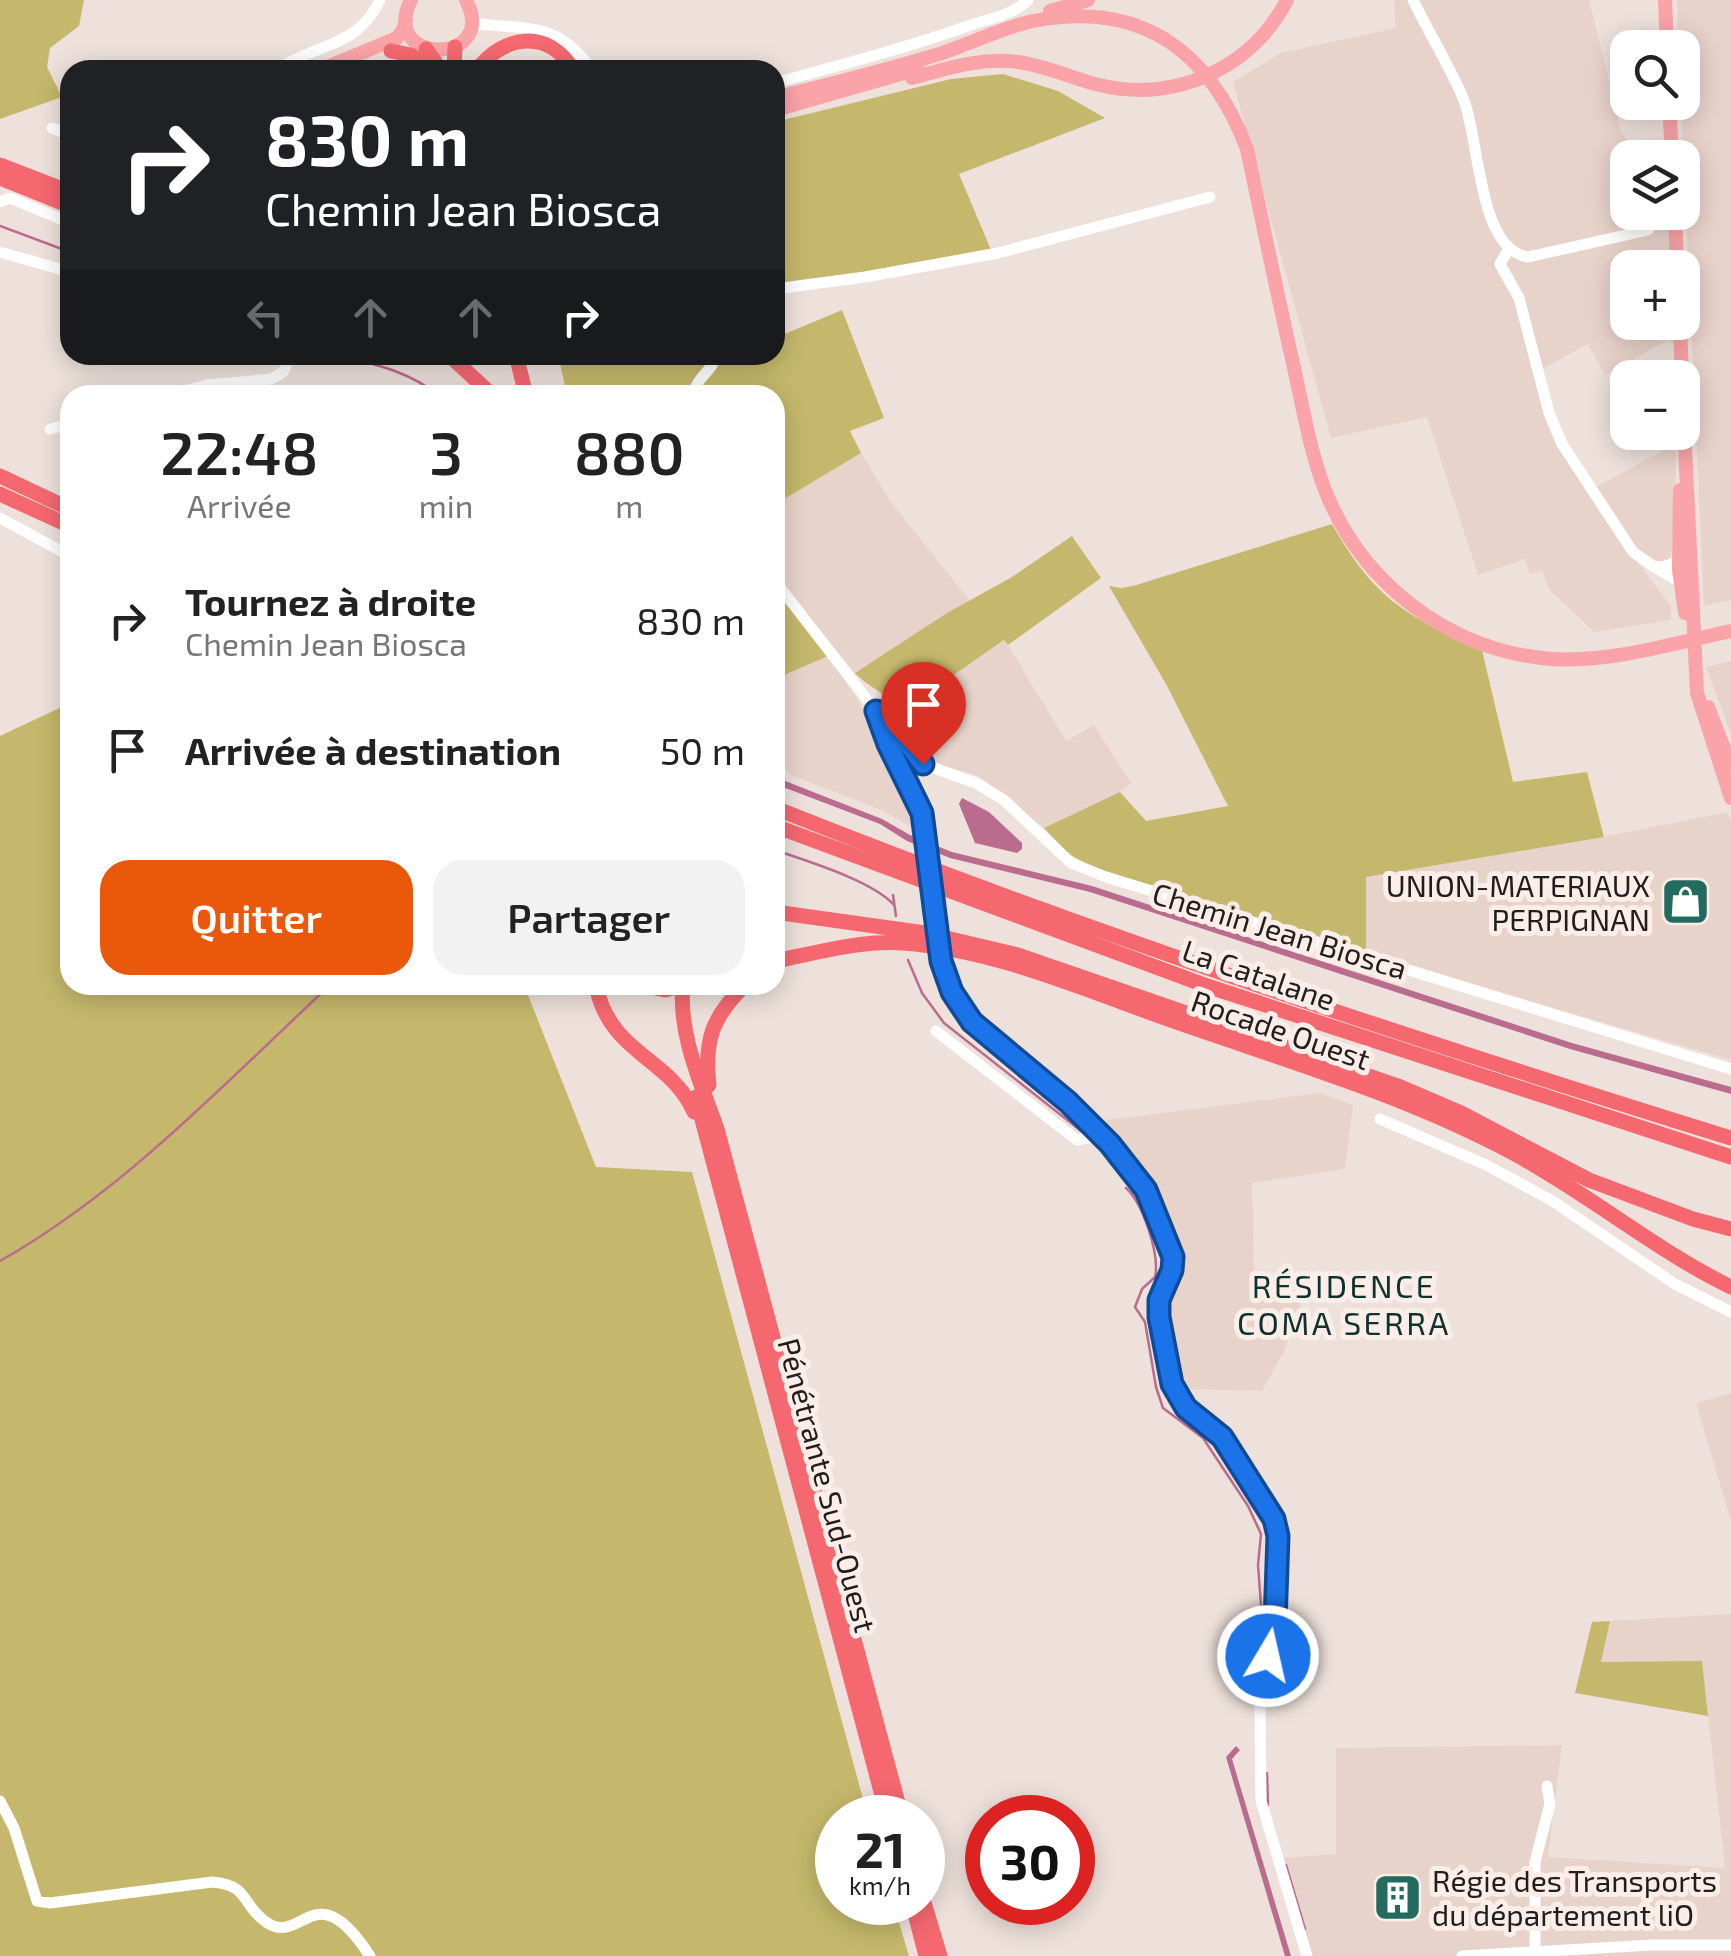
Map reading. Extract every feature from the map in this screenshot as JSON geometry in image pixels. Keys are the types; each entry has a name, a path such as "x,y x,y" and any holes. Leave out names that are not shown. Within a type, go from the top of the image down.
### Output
{"highway":[{"path":"487,60 500,47 519,41 550,47 567,60"},
{"path":"422,46 433,60"},
{"path":"454,60 455,47"},
{"path":"390,51 417,60"},
{"path":"0,165 60,188"},
{"path":"0,178 60,202"},
{"path":"460,365 481,385"},
{"path":"0,465 25,479 44,497"},
{"path":"0,476 60,504"},
{"path":"0,494 60,521"},
{"name":"La Catalane","path":"785,812 1212,968 1731,1138"},
{"name":"La Catalane","path":"785,830 1207,986 1731,1156"},
{"path":"785,903 877,926"},
{"name":"Rocade Ouest","path":"785,913 972,942 1018,955 1398,1086 1476,1120 1588,1180 1693,1220 1731,1229"},
{"name":"Rocade Ouest","path":"785,958 896,942 969,953 1034,972 1394,1098 1515,1154 1577,1190 1649,1242 1731,1287"},
{"path":"785,966 823,951"},
{"name":"Pénétrante Sud-Ouest","path":"599,995 604,1015 620,1037 678,1086 692,1106 715,1167"},
{"name":"Pénétrante Sud-Ouest","path":"656,995 669,1007 676,1024 882,1795"},
{"path":"682,995 680,1009 687,1039 716,1129 896,1795"},
{"path":"716,1129 706,1061 718,1015 736,995"},
{"path":"918,1925 926,1956"},
{"path":"931,1925 940,1956"}],"main road":[{"path":"344,60 396,38 404,30 412,0"},
{"path":"366,60 422,46 441,51 455,47 463,41 472,23 466,0"},
{"path":"868,74 1088,0"},
{"path":"785,107 974,62 1018,62 1099,85 1140,90 1192,82 1247,52 1269,30 1288,0"},
{"path":"1665,0 1666,30"},
{"path":"785,95 936,54 1029,22 1062,16 1115,19 1162,38 1201,67 1236,118 1247,149 1324,489 1356,548 1394,592 1459,635 1531,656 1584,658 1731,631"},
{"path":"406,19 411,37 422,46"},
{"path":"785,107 1052,26 1084,23 1132,32 1175,55 1208,85 1217,99 1234,132 1274,278"},
{"path":"1683,450 1680,568 1694,660 1731,766"},
{"path":"1680,568 1693,607 1696,693 1731,798"}],"street":[{"path":"299,60 347,39 364,26 380,0"},
{"path":"785,80 909,47 1003,14 1028,0"},
{"path":"1413,0 1464,101 1490,221 1508,250 1528,257 1648,230"},
{"path":"472,23 527,26 555,34 584,60"},
{"path":"52,128 60,131"},
{"path":"0,202 10,198 60,219"},
{"path":"785,289 998,253 1210,198"},
{"path":"1508,250 1500,264 1519,298 1548,413 1562,444 1633,552 1653,566 1680,568"},
{"path":"0,252 60,268"},
{"path":"208,385 271,378 283,372 286,365"},
{"path":"698,385 713,365"},
{"path":"50,430 60,427"},
{"path":"0,518 60,551"},
{"path":"1653,566 1680,568"},
{"path":"785,594 876,711 888,744 916,796 926,834 941,961 952,992 972,1022 1068,1102 1146,1190 1173,1257 1172,1270 1159,1300 1172,1384 1186,1408 1222,1437 1274,1519 1278,1536 1275,1623 1260,1704 1261,1801 1306,1950"},
{"name":"Chemin Jean Biosca","path":"876,711 923,764 976,783 1004,800 1070,863 1731,1069"},
{"path":"936,1031 1077,1140 1091,1137 1095,1129"},
{"path":"1380,1118 1484,1164 1551,1200 1675,1284 1731,1312"},
{"path":"1536,1952 1535,1862 1550,1804 1547,1786"},
{"path":"0,1801 14,1828 37,1900 50,1902 228,1883 241,1891 265,1922 276,1926 286,1927 326,1913 336,1916 358,1937 370,1956"},
{"path":"1462,1956 1651,1945 1731,1945"}],"shaded area":[{"path":"0,0 84,0 79,26 50,48 47,67 60,98 0,119"},
{"path":"1394,0 1589,0 1610,85 1610,120 1619,120 1628,140 1610,140 1610,230 1669,230 1670,250 1610,250 1610,340 1668,340 1632,360 1610,360 1610,372 1605,375 1588,344 1542,369 1552,413 1610,526 1671,606 1671,620 1594,632 1549,589 1542,570 1530,574 1525,559 1478,575 1427,417 1331,438 1233,82 1281,53 1396,28"},
{"path":"1677,0 1731,0 1731,600 1704,606 1697,450 1700,450 1700,360 1693,360 1692,340 1700,340 1700,250 1688,250 1687,230 1700,230 1700,140 1683,140 1682,120 1700,120 1700,30 1678,30"},
{"path":"1003,74 1058,91 1105,118 959,174 991,250 785,283 785,120 951,79"},
{"path":"842,310 884,418 850,431 861,453 786,498 785,385 703,385 719,365 785,365 785,334"},
{"path":"560,365 706,365 694,385 565,385"},
{"path":"1664,450 1677,450 1672,552 1667,562 1655,564 1638,550 1594,488"},
{"path":"861,453 890,501 970,601 855,673 785,586 786,498"},
{"path":"1332,524 1363,571 1394,602 1482,650 1513,782 1587,772 1604,837 1366,877 1366,953 1092,867 1069,854 1044,828 1120,792 1146,821 1228,806 1166,684 1109,586 1133,586"},
{"path":"1072,536 1101,578 1008,645 1004,640 902,711 855,673 947,613 1012,577"},
{"path":"785,600 828,656 785,675"},
{"path":"1005,640 1066,741 1094,725 1131,783 1044,828 979,776 930,762 892,718"},
{"path":"828,656 905,784 921,833 884,811 791,775 785,768 785,675"},
{"path":"1731,661 1731,734 1706,667"},
{"path":"60,708 60,995 528,995 596,1167 692,1172 862,1795 815,1795 815,1925 900,1925 909,1956 0,1956 0,736"},
{"path":"785,781 952,852 1092,886 1572,1043 1731,1087 1731,1094 1570,1049 1090,892 950,858 907,841 880,824 785,788"},
{"path":"962,798 989,812 1022,843 1022,849 1017,853 975,843 959,804"},
{"path":"1727,812 1731,821 1731,1060 1366,953 1365,877"},
{"path":"1320,1093 1353,1105 1345,1169 1252,1183 1254,1274 1311,1276 1284,1351 1262,1391 1179,1389 1162,1317 1162,1301 1175,1271 1149,1188 1098,1127 1107,1120"},
{"path":"1731,1393 1731,1521 1696,1403"},
{"path":"1731,1614 1731,1956 1312,1956 1282,1858 1336,1854 1336,1748 1562,1745 1548,1857 1725,1868 1702,1662 1601,1663 1610,1621"},
{"path":"1610,1621 1601,1662 1702,1661 1708,1716 1575,1693 1592,1622"},
{"path":"1236,1746 1240,1750 1232,1759 1291,1956 1285,1956 1226,1757"}],"waterway":[{"path":"0,226 60,248"},
{"path":"375,365 423,385"},
{"path":"785,853 856,880 894,905"},
{"path":"893,895 896,916"},
{"path":"908,960 922,993 944,1023 1085,1134"},
{"path":"0,1261 46,1233 131,1168 319,995"},
{"path":"1126,1188 1144,1217 1153,1243 1155,1277 1142,1289 1135,1307 1145,1322 1163,1408 1203,1438 1248,1506 1261,1534 1258,1565 1262,1618 1254,1684"},
{"path":"1267,1773 1268,1805"},
{"path":"1286,1865 1305,1929"}],"place":[{"name":"UNION-MATERIAUX PERPIGNAN","path":"1685,902"},
{"name":"Régie des Transports du département liO","path":"1397,1897"}],"district":[{"name":"RÉSIDENCE COMA SERRA","path":"1344,1304"}],"route":[{"path":"923,764 876,711 922,813 941,961 952,992 972,1022 1068,1102 1110,1144 1146,1190 1173,1257 1169,1280 1159,1300 1172,1384 1186,1408 1222,1437 1274,1519 1278,1536 1275,1623 1268,1656"}]}
